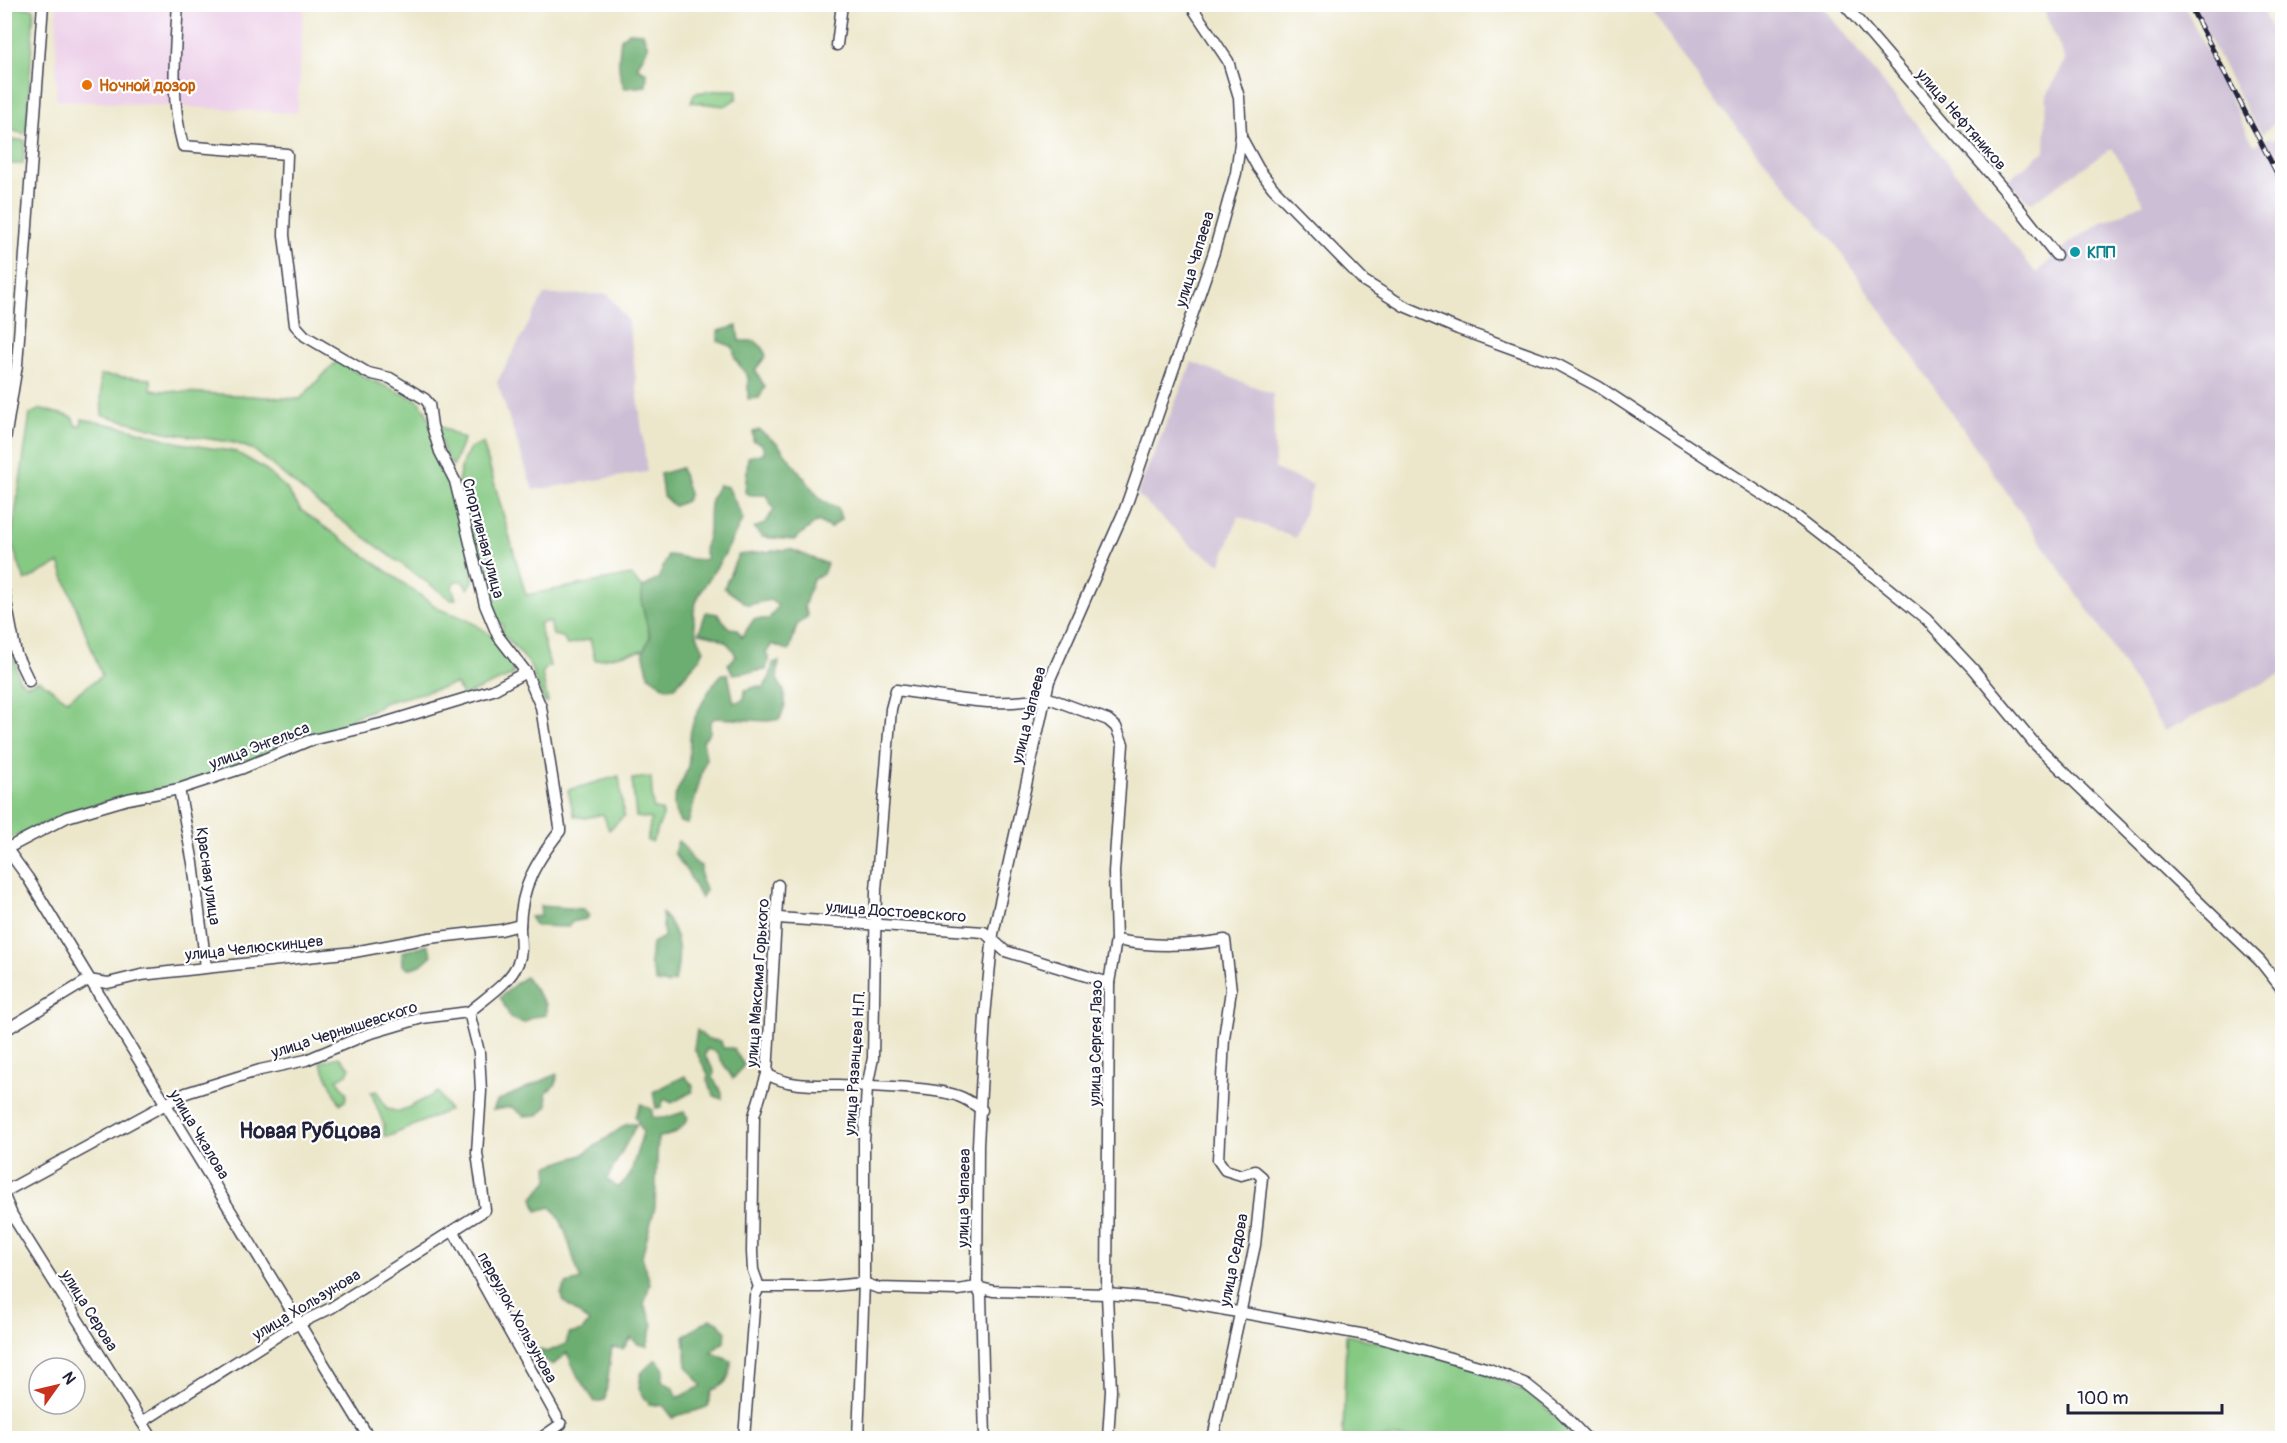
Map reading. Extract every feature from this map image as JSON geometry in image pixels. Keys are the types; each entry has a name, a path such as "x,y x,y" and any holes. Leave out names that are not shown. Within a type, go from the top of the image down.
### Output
{"street":[{"path":"4,446 17,365 42,4"},
{"name":"Спортивная улица","path":"178,4 174,90 176,123 183,146 287,154 284,235 295,325 304,336 368,373 390,378 425,399 429,404 432,426 440,452 455,481 485,605 498,636 526,672 541,707 560,831 533,867 527,882 520,925 521,949 511,976 469,1012"},
{"path":"837,45 842,4"},
{"name":"улица Чапаева","path":"985,1438 981,1296 977,1287 978,1145 982,1110 985,1016 993,941 1049,681 1125,509 1214,252 1236,173 1241,136 1239,97 1228,61 1190,4"},
{"name":"улица Нефтяников","path":"1844,4 2012,198 2056,255"},
{"path":"1241,136 1257,168 1273,188 1364,281 1404,306 1458,329 1558,365 1599,387 1797,518 1926,619 1973,669 2034,743 2260,961 2283,989"},
{"path":"4,591 16,654 29,681"},
{"name":"улица Энгельса","path":"5,848 67,817 128,799 179,789 243,768 308,741 384,723 493,690 526,672"},
{"name":"улица Рязанцева Н.П.","path":"858,1438 864,1283 864,1141 867,1087 873,1058 876,890 884,820 887,753 896,690 985,702 1032,701 1046,697"},
{"name":"улица Сергея Лазо","path":"1046,697 1108,720 1121,735 1114,872 1116,940 1109,983 1107,1294 1111,1391 1108,1438"},
{"name":"Красная улица","path":"179,789 194,863 206,967"},
{"name":"улица Чкалова","path":"5,848 28,878 88,980 369,1438"},
{"name":"улица Максима Горького","path":"744,1438 754,1296 759,1287 753,1270 754,1116 767,1074 778,918 778,885"},
{"name":"улица Достоевского","path":"778,918 984,932 1005,951 1109,983"},
{"name":"улица Челюскинцев","path":"88,980 108,983 141,975 354,952 429,938 501,930 520,925"},
{"name":"улица Седова","path":"1116,940 1148,946 1188,946 1225,940 1231,990 1224,1038 1218,1160 1225,1170 1241,1174 1255,1172 1262,1177 1255,1245 1238,1314 1224,1394 1212,1438"},
{"path":"4,1030 88,980"},
{"name":"улица Чернышевского","path":"4,1194 186,1093 306,1060 368,1034 422,1018 469,1012"},
{"name":"улица Хользунова","path":"142,1422 298,1323 331,1308 454,1232 485,1210 477,1153 481,1091 479,1052 469,1012"},
{"path":"767,1074 779,1081 798,1084 957,1095 982,1110"},
{"name":"улица Серова","path":"4,1194 12,1215 152,1438"},
{"name":"переулок Хользунова","path":"454,1232 559,1421 541,1438"},
{"path":"759,1287 820,1287 864,1283 878,1288 958,1290 977,1287 993,1291 1107,1294 1166,1299 1238,1314 1377,1337 1489,1369 1526,1384 1560,1411 1586,1438"}],"shaded area":[{"path":"57,5 304,5 297,113 56,100"},
{"path":"1648,5 1821,5 2036,273 2068,244 2104,220 2109,220 2144,203 2112,148 2031,203 2006,181 2045,151 2047,95 2066,60 2041,5 2184,5 2254,145 2270,137 2272,140 2282,133 2282,674 2164,731 2101,629 1836,245 1712,98"},
{"path":"2192,5 2259,5 2282,50 2282,116 2262,134 2248,113"},
{"path":"608,294 629,322 647,472 533,490 497,382 544,295"},
{"path":"1192,362 1273,394 1275,469 1313,485 1296,538 1238,516 1221,564 1194,548 1137,494"}],"green space":[{"path":"4,5 34,9 27,126 24,134 5,128"},
{"path":"629,32 643,33 648,47 637,68 647,73 646,86 625,88 620,76 621,38"},
{"path":"737,90 737,98 725,106 691,102 695,93"},
{"path":"4,140 25,140 23,164 9,164 10,158 5,157"},
{"path":"737,326 739,341 755,341 763,348 766,356 755,370 765,387 759,398 748,399 748,377 735,359 733,347 718,341 718,331"},
{"path":"338,360 366,378 418,400 426,411 452,485 473,566 473,581 468,589 462,581 455,581 452,587 456,599 450,599 320,505 254,450 235,443 165,432 102,415 100,375 151,379 151,390 300,399"},
{"path":"41,409 72,417 76,426 81,425 82,419 131,429 180,443 236,452 262,467 286,488 301,510 441,610 464,619 488,633 506,652 513,675 463,696 456,684 383,703 377,708 352,718 352,724 179,785 73,811 13,838 4,833 4,615 19,679 27,685 39,680 67,700 102,676 59,563 25,581 11,542 30,414"},
{"path":"435,423 464,439 453,466 447,459"},
{"path":"759,430 778,444 821,500 838,508 841,519 830,528 818,521 794,540 762,537 754,528 764,524 774,510 766,495 750,495 745,492 748,457 764,453 762,444 753,441 753,432"},
{"path":"483,443 526,595 631,575 642,588 642,605 650,637 644,650 595,660 590,639 567,645 563,637 553,635 550,621 539,624 550,666 542,674 548,702 544,702 529,663 502,633 503,625 495,622 458,481 463,461 470,448"},
{"path":"681,468 689,494 686,501 674,506 663,496 660,474"},
{"path":"719,485 728,487 743,519 695,605 694,625 704,650 675,687 666,688 649,676 643,652 650,637 642,605 642,588 658,579 668,555 707,559 704,549 709,531 711,501"},
{"path":"790,549 827,564 823,574 813,579 804,607 808,616 797,625 789,651 772,644 766,653 769,659 766,670 733,674 728,664 736,656 730,646 716,637 699,633 706,612 718,614 729,628 737,629 742,637 754,619 769,619 778,606 770,600 748,605 724,588 738,555"},
{"path":"779,661 777,679 784,691 785,705 780,719 768,721 715,718 710,722 710,732 703,741 706,758 688,824 680,822 674,799 688,766 693,724 708,693 722,674 728,674 734,703 744,699 745,690 758,686 763,688 770,677 773,663"},
{"path":"619,776 624,816 609,830 603,814 585,818 574,816 568,790"},
{"path":"651,777 653,808 662,811 663,816 652,842 647,841 651,819 636,817 632,779"},
{"path":"678,841 693,860 701,866 701,881 706,890 701,899 688,873 674,853"},
{"path":"540,906 584,909 589,916 586,919 572,922 568,927 536,926 530,917 541,916"},
{"path":"662,913 673,929 679,954 675,981 668,984 656,982 650,963 652,943 664,937"},
{"path":"428,945 432,955 421,965 408,969 403,965 402,952"},
{"path":"526,977 546,1005 546,1015 533,1017 524,1023 511,1019 500,997"},
{"path":"697,1030 707,1039 721,1041 723,1048 733,1048 744,1065 733,1079 716,1052 707,1049 705,1056 714,1071 713,1078 722,1093 722,1099 714,1096 707,1080 708,1074 694,1048"},
{"path":"339,1057 350,1067 347,1074 337,1079 347,1093 345,1101 340,1104 320,1062"},
{"path":"557,1074 556,1084 546,1093 548,1105 539,1115 524,1116 512,1107 493,1110 497,1101"},
{"path":"685,1076 693,1086 692,1092 672,1103 664,1099 661,1107 656,1108 653,1092"},
{"path":"377,1091 387,1109 400,1112 438,1092 449,1110 390,1136 384,1136 384,1125 371,1092"},
{"path":"641,1104 653,1110 652,1117 665,1118 684,1112 688,1118 676,1132 658,1137 655,1207 642,1256 650,1283 644,1304 653,1324 647,1346 638,1344 631,1338 623,1349 612,1347 605,1400 595,1402 578,1377 567,1353 553,1365 532,1353 530,1347 547,1352 566,1344 569,1334 582,1331 589,1322 562,1300 561,1294 566,1284 581,1280 561,1221 551,1207 537,1211 533,1198 548,1180 548,1166 582,1155 627,1124 637,1124 607,1179 618,1188 630,1175 643,1132 635,1116"},
{"path":"710,1319 718,1322 726,1332 724,1342 711,1352 731,1361 729,1375 725,1383 712,1390 708,1406 673,1418 664,1406 649,1404 639,1389 641,1373 656,1359 664,1369 662,1381 674,1388 677,1398 702,1386 687,1366 684,1336"},
{"path":"1346,1335 1461,1360 1533,1396 1570,1429 1576,1438 1343,1438"}],"railway":[{"path":"2189,4 2282,183"}],"place":[{"name":"Ночной дозор","path":"87,85"},
{"name":"КПП","path":"2075,252"}],"district":[{"name":"Новая Рубцова","path":"310,1130"}]}
